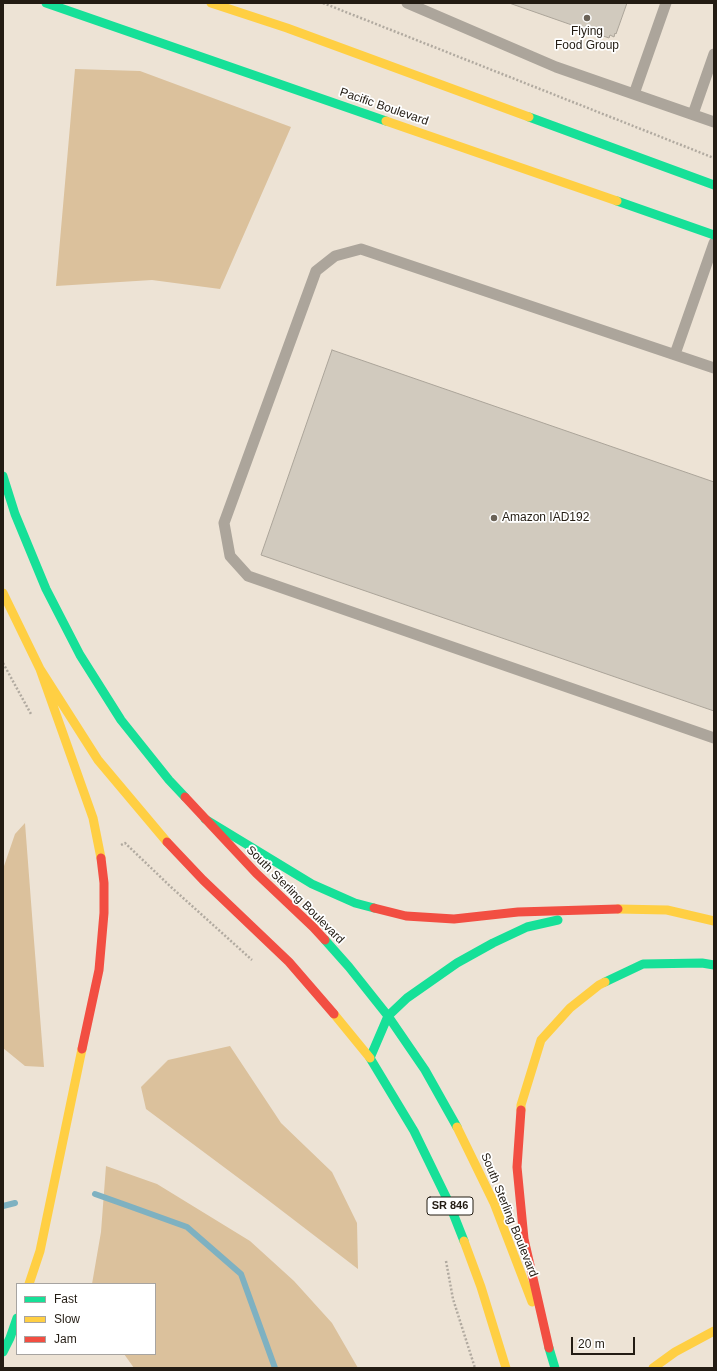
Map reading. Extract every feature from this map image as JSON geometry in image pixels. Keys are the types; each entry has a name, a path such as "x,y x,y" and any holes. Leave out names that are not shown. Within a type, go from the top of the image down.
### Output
{"main road":[{"name":"Pacific Boulevard","path":"46,3 714,235"},
{"path":"212,3 287,28 714,185"},
{"name":"South Sterling Boulevard","path":"3,476 15,514 46,589 80,655 121,720 169,780 256,873 313,927 349,967 388,1016 425,1070 462,1136 494,1203 556,1368"},
{"name":"SR 846","path":"3,593 40,669 98,760 144,815 203,880 289,962 318,994 370,1058 414,1131 449,1203 481,1287 506,1366"},
{"path":"29,1283 40,1251 99,970 104,913 104,883 100,849 93,818 40,669"},
{"path":"206,819 312,884 355,903 406,916 454,919 518,912 598,909 668,910 714,921"},
{"path":"370,1058 388,1016 407,998 457,963 493,943 527,927 598,909"},
{"path":"549,1348 524,1240 517,1167 521,1105 541,1040 570,1008 599,985 643,964 702,963 714,965"},
{"path":"3,1352 16,1321"},
{"path":"653,1368 675,1352 714,1331"}],"lane":[{"path":"406,3 556,67 714,122"},
{"path":"634,94 666,3"},
{"path":"693,114 714,54"},
{"path":"675,354 714,243"},
{"path":"714,368 361,249 335,256 316,272 224,523 230,556 248,576 714,738"}],"path":[{"path":"322,3 714,158"},
{"path":"3,663 33,717"},
{"path":"100,849 126,843 171,887 256,963"},
{"path":"446,1259 452,1299 476,1368"}],"shaded area":[{"path":"75,69 140,71 291,127 220,289 152,280 56,286"},
{"path":"25,823 44,1067 25,1066 3,1048 3,869 15,834"},
{"path":"230,1046 281,1123 332,1172 357,1223 358,1269 146,1109 141,1087 168,1060"},
{"path":"106,1166 157,1184 250,1241 294,1281 332,1323 358,1368 134,1368 125,1355 156,1355 156,1283 92,1283 101,1232"}],"building":[{"name":"Flying Food Group","path":"509,3 627,3 616,34 615,33 614,37 610,35 609,38"},
{"name":"Amazon IAD192","path":"332,350 714,482 714,711 261,555"}],"waterway":[{"path":"95,1194 187,1227 241,1274 275,1368"},
{"path":"3,1206 15,1203"}],"traffic: fast":[{"path":"46,3 386,121"},
{"path":"529,117 714,185"},
{"path":"617,201 714,235"},
{"path":"3,476 15,514 46,589 80,655 121,720 169,780 185,797"},
{"path":"205,819 312,884 355,903 374,908"},
{"path":"370,1058 388,1016 407,998 457,963 493,943 527,927 558,920"},
{"path":"325,940 349,967 388,1016 425,1070 457,1127"},
{"path":"605,982 643,964 702,963 714,965"},
{"path":"370,1058 414,1131 449,1203 464,1241"},
{"path":"3,1352 16,1321"},
{"path":"549,1348 555,1368"}],"traffic: slow":[{"path":"211,3 287,28 529,117"},
{"path":"386,121 617,201"},
{"path":"3,593 40,669 98,760 167,842"},
{"path":"40,669 93,818 101,858"},
{"path":"618,909 667,910 714,921"},
{"path":"521,1110 521,1105 541,1040 570,1008 605,982"},
{"path":"334,1014 370,1058"},
{"path":"29,1283 40,1251 82,1049"},
{"path":"457,1127 494,1203 532,1302"},
{"path":"464,1241 481,1287 506,1368"},
{"path":"653,1368 675,1352 714,1331"}],"traffic: jam":[{"path":"185,797 256,873 325,940"},
{"path":"167,842 203,880 289,962 334,1014"},
{"path":"82,1049 99,970 104,913 104,883 101,858"},
{"path":"374,908 406,916 454,919 518,912 618,909"},
{"path":"521,1110 517,1167 524,1239 549,1348"}],"place":[{"name":"Flying Food Group","path":"587,18"},
{"name":"Amazon IAD192","path":"494,518"}]}
